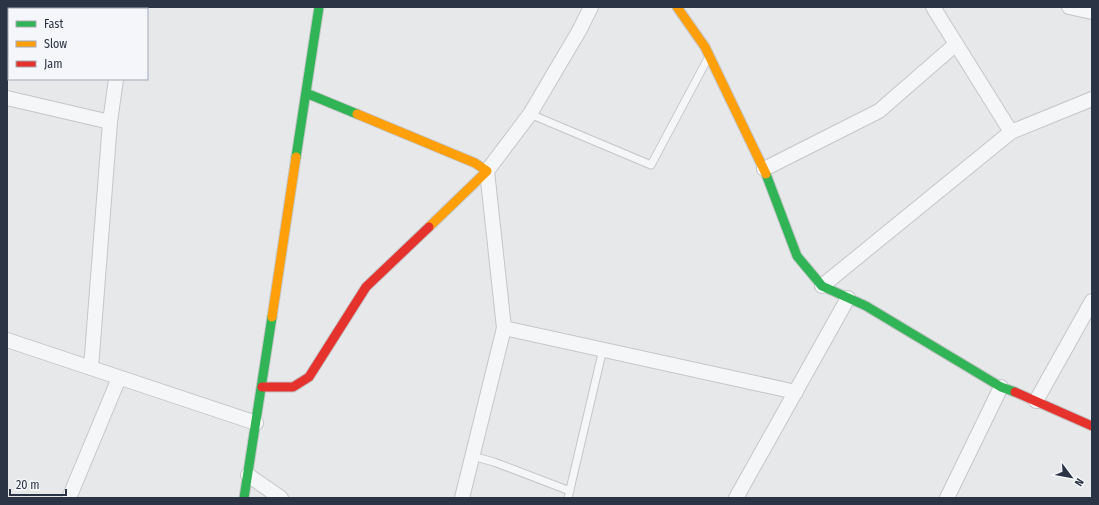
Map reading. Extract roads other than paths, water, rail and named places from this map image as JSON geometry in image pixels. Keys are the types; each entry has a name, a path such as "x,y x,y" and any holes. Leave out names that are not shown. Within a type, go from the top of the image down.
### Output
{"street":[{"path":"244,498 319,7"},
{"path":"262,387 293,386 309,378 366,287 487,171 530,114 579,31 591,7"},
{"path":"677,7 710,56 764,169 797,256 822,286 866,306 1001,387 1092,426"},
{"path":"932,7 1011,132"},
{"path":"1069,7 1092,12"},
{"path":"764,169 880,110 956,44"},
{"path":"91,368 110,122 116,80"},
{"path":"306,93 475,163 487,171"},
{"path":"7,98 110,122"},
{"path":"822,286 1011,132 1092,99"},
{"path":"462,498 504,328 487,171"},
{"path":"736,498 848,298"},
{"path":"1036,401 1092,300"},
{"path":"504,328 796,392"},
{"path":"7,340 256,424"},
{"path":"69,498 118,378"},
{"path":"947,498 1001,387"},
{"path":"248,475 281,498"}],"lane":[{"path":"530,114 651,165 710,56"},
{"path":"472,456 494,462 569,494 602,349"}]}
